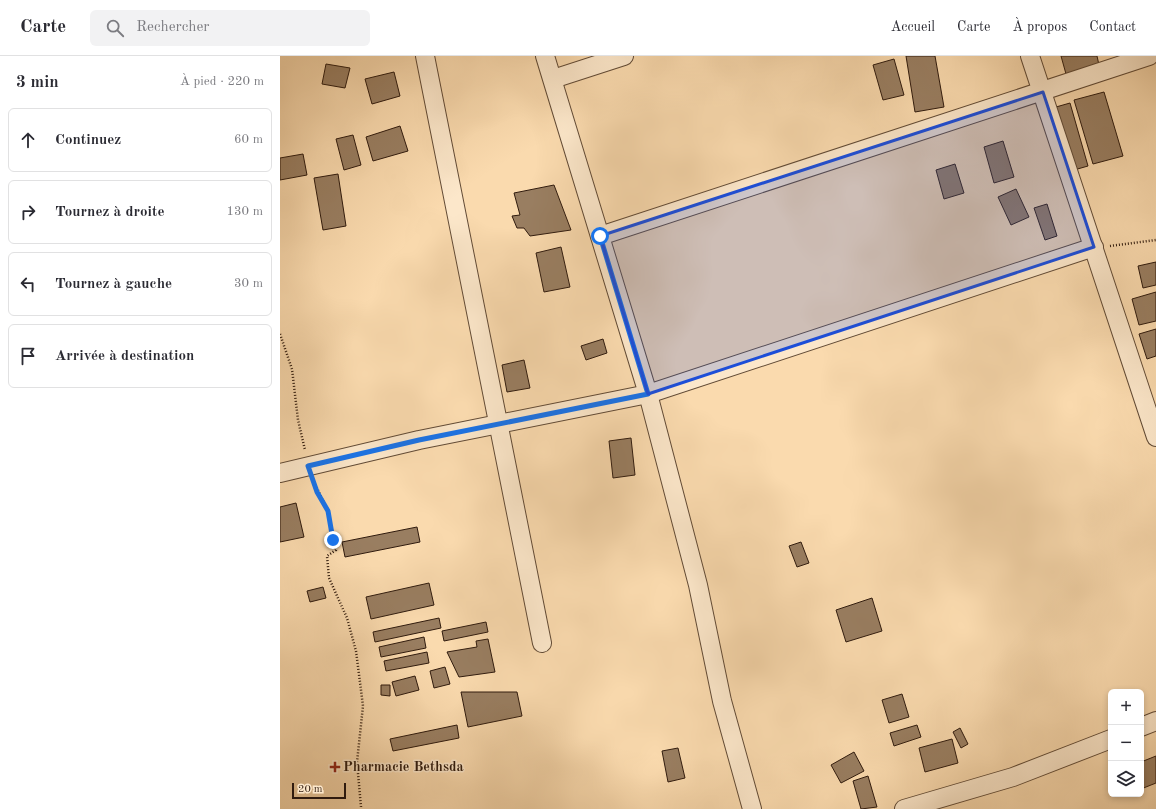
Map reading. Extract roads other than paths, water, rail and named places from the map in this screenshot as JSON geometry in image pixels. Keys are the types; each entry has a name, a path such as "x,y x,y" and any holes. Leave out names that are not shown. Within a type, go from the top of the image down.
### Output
{"street":[{"path":"425,56 500,424 542,643"},
{"path":"544,56 553,79 648,394 698,585 722,701 752,809"},
{"path":"553,79 624,56"},
{"path":"1030,56 1156,437"},
{"path":"600,236 1150,56"},
{"path":"280,473 419,440 648,394 1094,247"},
{"path":"1144,726 1156,721"},
{"path":"904,809 1013,777 1108,740"}],"place":[{"name":"Pharmacie Bethsda","path":"335,767"}]}
